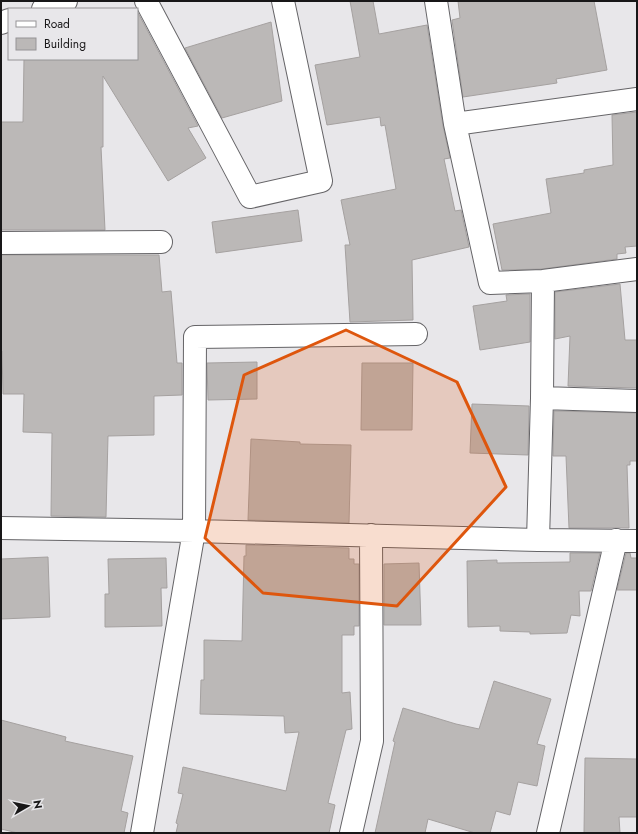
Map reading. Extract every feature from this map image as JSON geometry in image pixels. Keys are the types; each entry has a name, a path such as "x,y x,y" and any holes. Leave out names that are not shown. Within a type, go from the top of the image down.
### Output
{"street":[{"path":"46,8 66,1"},
{"path":"146,1 250,197 321,181 283,1"},
{"path":"436,1 455,124 490,283 543,281 637,269"},
{"path":"455,124 637,99"},
{"path":"1,243 161,242"},
{"path":"538,540 542,398 543,281"},
{"path":"142,833 194,531 195,337 416,334"},
{"path":"542,398 637,401"},
{"path":"1,528 637,541"},
{"path":"351,833 372,741 371,536"},
{"path":"548,833 616,540"}],"highlighted area":[{"path":"346,330 457,382 506,487 397,606 263,593 205,538 244,375"}],"building":[{"path":"350,1 373,1 379,34 427,25 443,126 450,158 444,159 455,211 461,210 469,247 412,260 413,320 350,322 345,245 350,245 341,200 396,189 385,125 381,126 380,117 327,125 315,65 360,57"},
{"path":"458,1 594,1 607,70 556,79 557,83 463,97 452,20 460,18"},
{"path":"138,13 198,126 188,128 206,158 168,181 103,76 103,147 101,147 105,230 1,230 1,122 23,122 24,60 138,60"},
{"path":"271,22 282,101 222,118 185,48"},
{"path":"637,112 637,246 625,247 626,253 617,254 617,259 542,269 502,270 493,224 551,213 546,179 584,173 584,170 613,165 612,115"},
{"path":"298,210 302,241 216,253 212,222"},
{"path":"1,255 159,255 162,292 171,291 177,363 182,363 182,395 154,396 154,435 108,436 106,517 51,516 52,433 23,432 24,394 3,394 1,351"},
{"path":"620,284 625,340 637,340 637,388 568,386 570,336 555,339 555,292"},
{"path":"530,294 530,342 480,350 473,306 507,301 506,295"},
{"path":"257,362 257,399 208,400 207,363"},
{"path":"362,363 413,363 412,430 361,430"},
{"path":"472,404 529,406 528,455 470,453"},
{"path":"554,411 637,413 637,461 630,461 630,465 627,465 629,528 569,528 566,456 553,456"},
{"path":"251,439 300,442 300,444 351,445 349,523 248,520"},
{"path":"246,545 349,548 349,559 354,559 354,564 359,564 359,626 354,626 354,635 342,635 342,693 350,692 352,729 346,730 328,803 335,805 329,833 176,833 178,824 176,823 183,794 178,793 183,767 286,791 299,732 285,733 284,716 200,714 201,680 204,680 204,640 242,641 244,556 246,556"},
{"path":"570,553 600,553 591,591 579,591 580,616 571,615 567,633 530,634 530,632 500,631 500,626 468,627 467,561 497,560 497,563 570,562"},
{"path":"626,553 630,553 631,558 637,558 637,590 617,590"},
{"path":"48,557 50,617 1,619 1,559"},
{"path":"166,558 167,588 161,588 162,626 105,627 105,594 109,594 108,559"},
{"path":"419,563 421,625 384,625 384,564"},
{"path":"494,681 551,699 537,744 545,746 537,786 518,782 510,815 496,811 490,833 475,833 428,819 425,833 375,833 395,742 393,741 403,708 456,724 479,729"},
{"path":"1,720 66,737 65,741 133,756 121,811 128,813 124,833 18,833 1,829"},
{"path":"585,758 637,759 637,817 619,817 620,833 584,833"}]}
